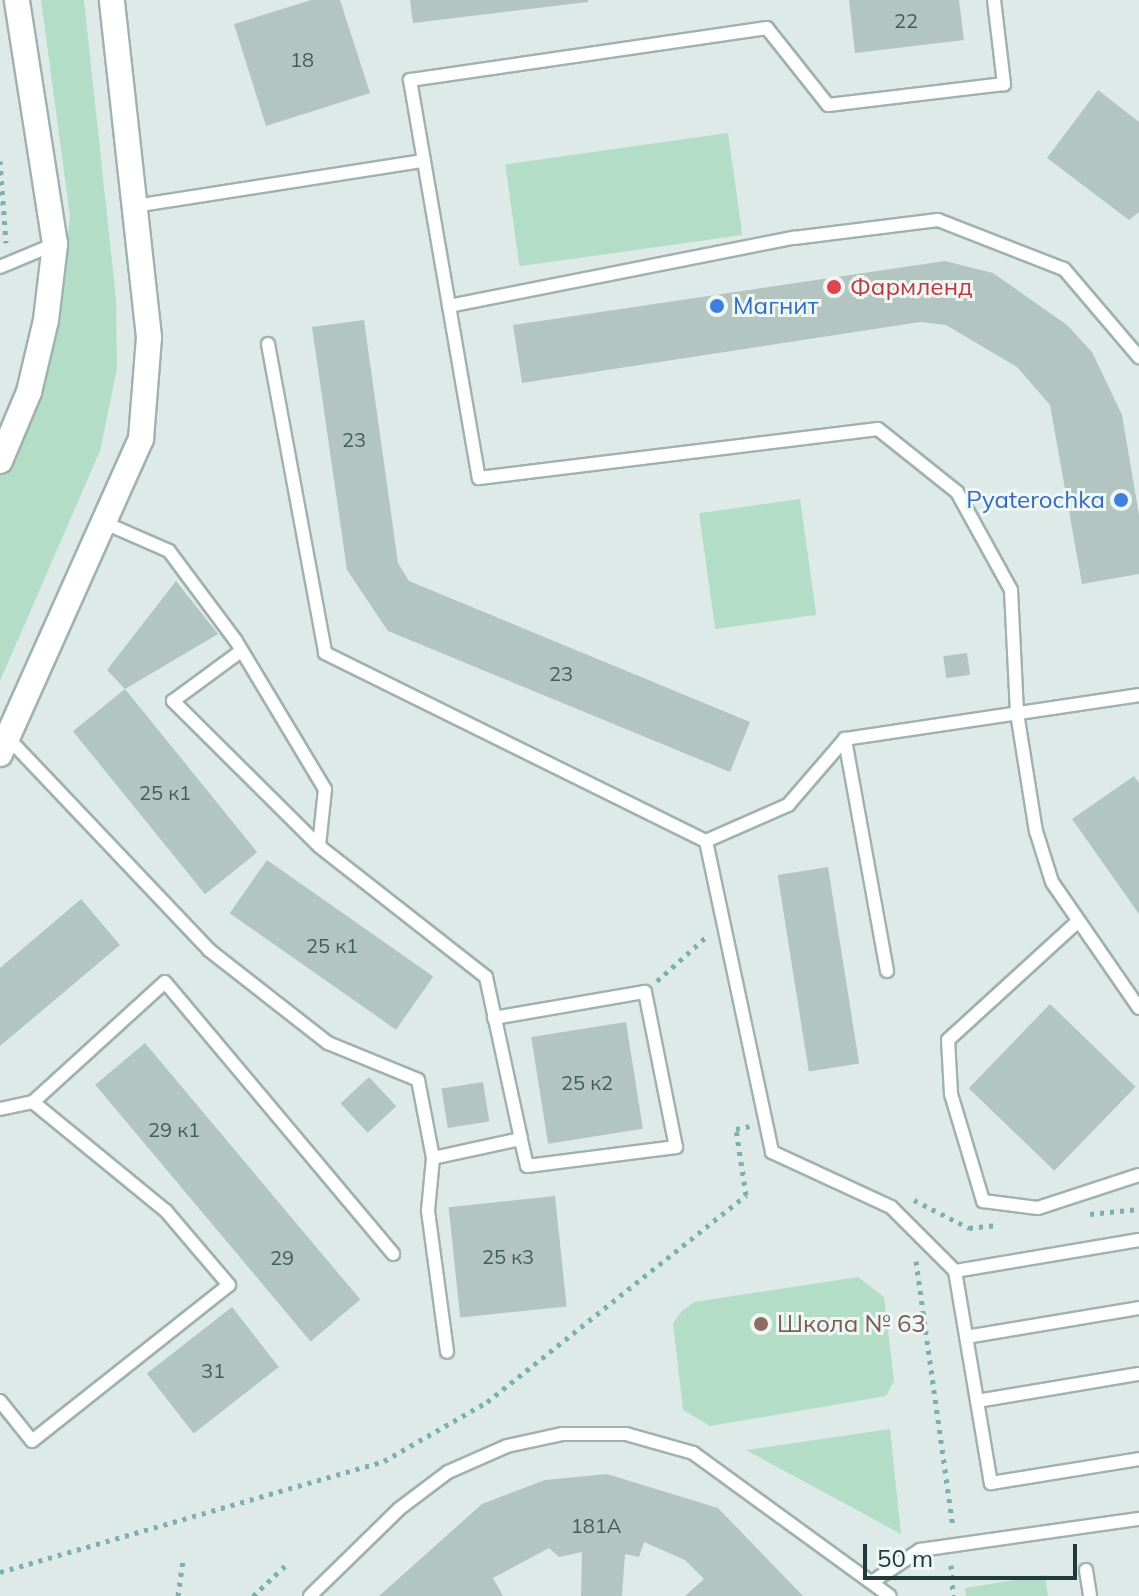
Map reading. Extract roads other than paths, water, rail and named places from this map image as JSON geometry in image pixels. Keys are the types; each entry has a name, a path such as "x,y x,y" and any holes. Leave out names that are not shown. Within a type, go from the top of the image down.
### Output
{"street":[{"path":"0,461 29,392 46,320 55,244 17,0"},
{"path":"4,746 141,439 149,337 112,0"}],"lane":[{"path":"994,0 1004,84 828,105 767,28 410,80 479,478 878,429 957,492 1011,590 1017,713 1036,831 1052,882 1075,924 1139,1008"},
{"path":"135,206 424,161"},
{"path":"449,306 794,238 938,220 1064,269 1139,357"},
{"path":"0,267 55,244"},
{"path":"268,344 325,653 706,841 788,805 845,739 1139,695"},
{"path":"105,523 169,551 241,651 325,789 319,846"},
{"path":"241,651 173,701 319,846 486,977 494,1018 527,1166 676,1147 645,992 494,1018"},
{"path":"845,739 887,971"},
{"path":"4,746 209,950 328,1043 418,1080 433,1158 428,1211 447,1352"},
{"path":"706,841 762,1124 772,1152 891,1207 955,1271 991,1483 1139,1459"},
{"path":"1075,924 948,1040 951,1094 983,1201 1038,1208 1139,1175"},
{"path":"0,1109 33,1102 165,982 393,1254"},
{"path":"0,1401 32,1441 229,1285 166,1211 33,1102"},
{"path":"433,1158 521,1139"},
{"path":"955,1271 1139,1240"},
{"path":"966,1337 1139,1308"},
{"path":"977,1401 1139,1374"},
{"path":"310,1596 399,1509 448,1472 507,1446 562,1434 626,1434 693,1453 890,1596"},
{"path":"872,1582 920,1550 1139,1519"},
{"path":"1086,1570 1090,1596"}],"place":[{"name":"Фармленд","path":"834,287"},
{"name":"Магнит","path":"717,306"},
{"name":"Pyaterochka","path":"1121,500"},
{"name":"Школа № 63","path":"761,1324"}]}
